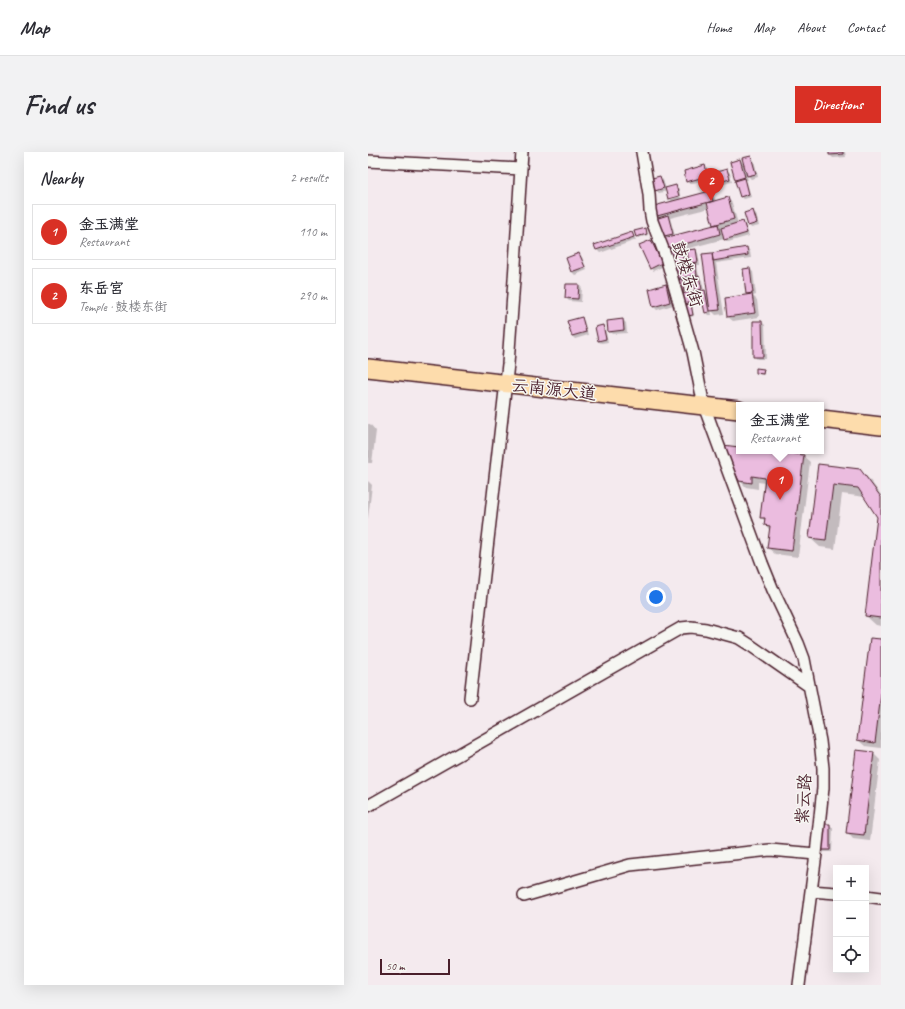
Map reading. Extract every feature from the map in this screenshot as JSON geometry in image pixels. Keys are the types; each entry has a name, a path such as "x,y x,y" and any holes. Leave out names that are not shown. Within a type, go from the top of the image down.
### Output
{"main road":[{"name":"云南源大道","path":"368,368 736,410"},
{"path":"824,420 881,426"}],"street":[{"path":"470,698 508,364 522,152"},
{"name":"鼓楼东街","path":"642,152 652,221 666,257 693,352 704,406 762,563 804,659 809,686"},
{"path":"368,160 521,169"},
{"path":"368,806 681,628 691,627 706,629 739,638 750,644 809,686"},
{"name":"紫云路","path":"799,985 823,788 823,768 820,741 809,686"},
{"path":"524,896 630,865 770,850 816,854"},
{"path":"811,891 833,893"},
{"path":"869,896 881,898"}],"building":[{"path":"829,152 843,152 843,154 829,155"},
{"path":"751,156 756,174 747,176 742,158"},
{"path":"740,159 745,177 735,180 730,162"},
{"path":"705,165 708,176 686,182 684,171"},
{"path":"727,169 730,179 712,184 709,174"},
{"path":"660,176 664,188 655,191 652,178"},
{"path":"745,178 749,194 740,197 735,181"},
{"path":"676,185 679,196 668,199 665,188"},
{"path":"710,191 713,201 657,216 654,206"},
{"path":"728,197 734,219 713,225 707,203"},
{"path":"753,210 757,223 748,226 744,213"},
{"path":"668,215 673,234 660,237 655,219"},
{"path":"743,221 747,233 724,240 721,228"},
{"path":"718,224 720,234 667,249 664,238"},
{"path":"646,228 647,234 636,237 634,231"},
{"path":"632,232 634,237 596,250 594,245"},
{"path":"651,240 662,263 650,269 639,245"},
{"path":"747,247 748,255 713,261 712,253"},
{"path":"681,248 684,264 672,267 669,250"},
{"path":"696,249 698,262 689,263 687,250"},
{"path":"579,253 585,267 571,272 566,258"},
{"path":"712,253 720,310 710,311 702,254"},
{"path":"695,263 697,275 674,279 672,267"},
{"path":"750,268 753,293 746,294 743,269"},
{"path":"699,276 702,289 695,291 692,277"},
{"path":"682,279 684,292 678,293 676,280"},
{"path":"566,284 579,284 578,299 565,298"},
{"path":"666,284 670,302 653,307 649,289"},
{"path":"698,290 701,300 684,304 682,294"},
{"path":"705,290 709,312 705,313 700,291"},
{"path":"752,294 755,313 727,317 725,298"},
{"path":"691,304 693,315 687,316 685,305"},
{"path":"582,317 586,332 572,336 567,321"},
{"path":"623,319 624,330 608,332 607,321"},
{"path":"753,321 762,321 763,357 753,357"},
{"path":"603,325 606,339 598,341 595,327"},
{"path":"756,368 764,369 763,374 756,373"},
{"path":"723,445 736,447 736,454 804,455 792,551 767,548 770,526 764,525 765,518 760,518 765,478 752,476 752,483 739,481"},
{"path":"818,464 860,469 881,497 881,618 865,616 877,517 858,488 833,485 826,540 809,538"},
{"path":"870,638 881,639 881,694 875,743 857,740"},
{"path":"856,750 874,752 864,835 846,833"},
{"path":"821,824 830,824 830,850 820,850"}],"place":[{"name":"东岳宫","path":"711,201"},
{"name":"金玉满堂","path":"780,500"}]}
